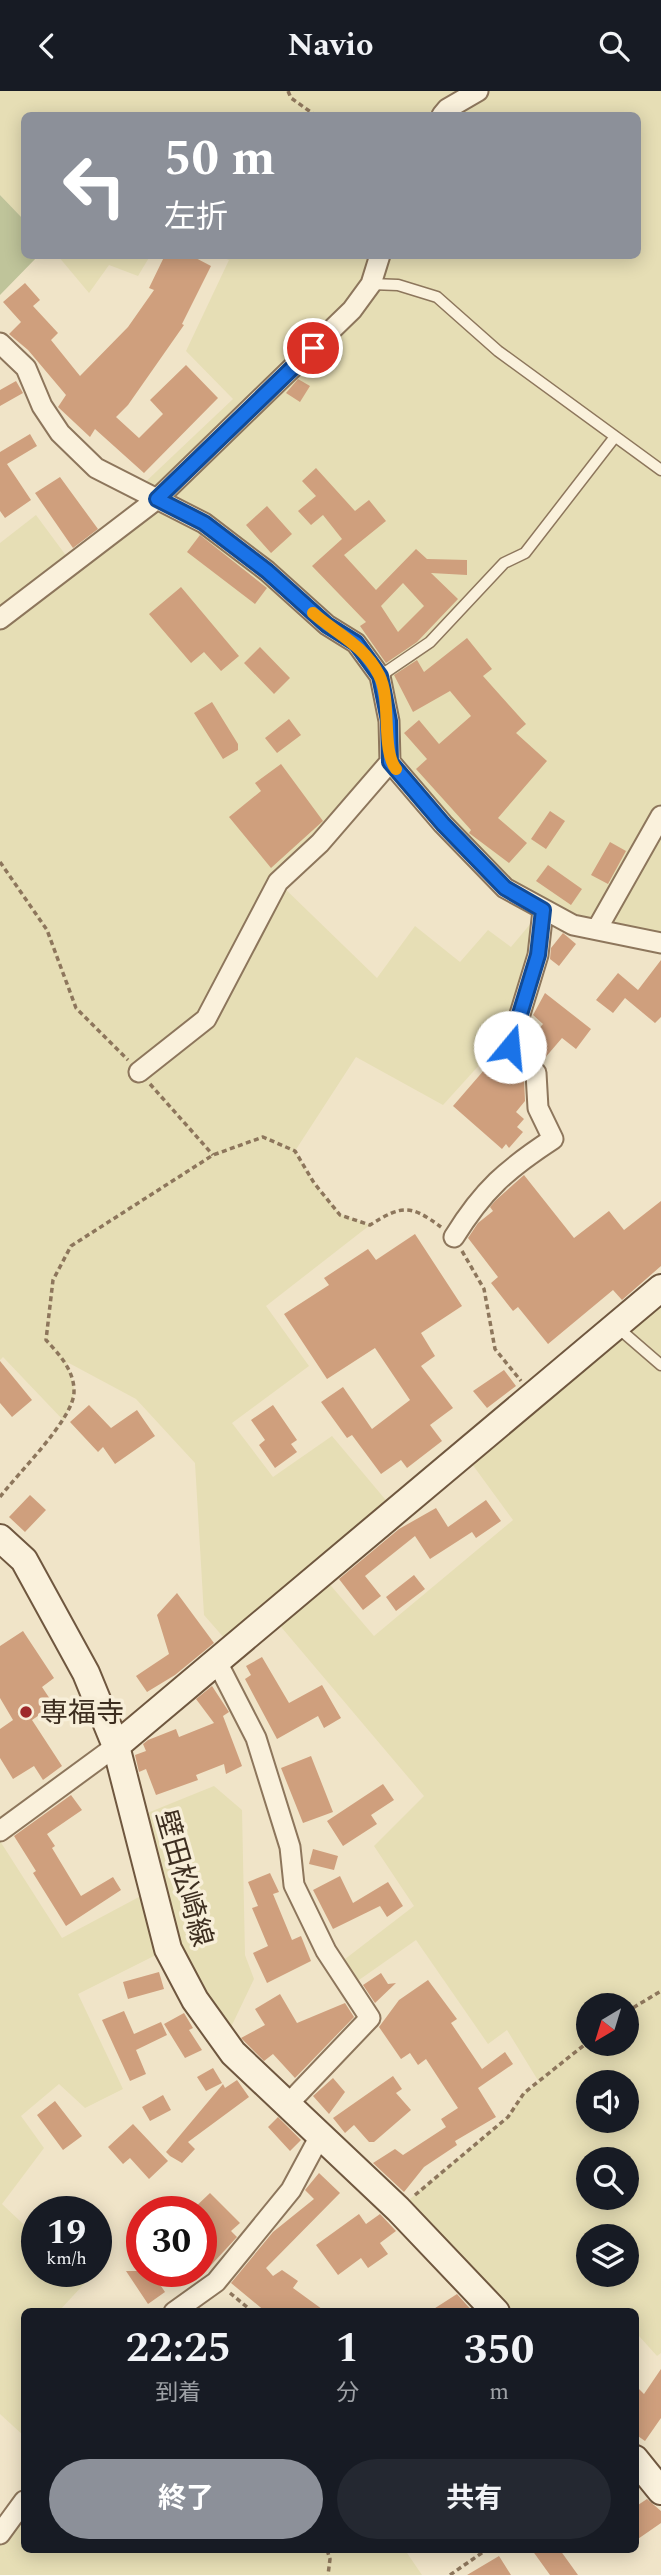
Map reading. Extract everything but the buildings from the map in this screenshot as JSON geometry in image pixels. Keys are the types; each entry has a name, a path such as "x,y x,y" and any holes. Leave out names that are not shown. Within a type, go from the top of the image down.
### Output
{"main road":[{"path":"116,1746 661,1288"},
{"name":"壁田松崎線","path":"0,1538 24,1560 86,1673 116,1746 168,1949 195,2000 233,2053 398,2209 492,2308"}],"street":[{"path":"444,112 478,91"},
{"path":"0,619 157,499 352,310 372,284 379,259"},
{"path":"0,343 26,369 42,406 60,433 96,468 204,523 267,571 327,625 356,643 380,676 389,721 390,762 443,824 505,888 573,925 661,943"},
{"path":"139,1072 206,1019 278,882 320,843 390,762"},
{"path":"597,929 661,816"},
{"path":"454,1237 476,1201 515,1164 553,1139 538,1108 536,1073 510,1047 538,955 543,910"},
{"path":"216,1660 256,1738 290,1847 294,1885 326,1951 370,2018 288,2104"},
{"path":"3,1823 116,1746"},
{"path":"217,2281 290,2190 320,2136"},
{"path":"180,2308 209,2287"},
{"path":"0,2534 21,2505"}],"lane":[{"path":"372,284 398,285 437,297 498,351 661,470"},
{"path":"380,676 430,642 504,563 525,553 614,438"},
{"path":"617,1327 661,1365"}],"path":[{"path":"288,91 290,98 311,112"},
{"path":"0,862 47,930 76,1008 139,1072 213,1155"},
{"path":"0,1497 64,1421 75,1392 66,1361 46,1340 53,1280 71,1245 213,1155 263,1136 295,1151 314,1184 340,1215 370,1225 394,1210 420,1212 454,1237 484,1289 495,1349 533,1396"},
{"path":"639,2004 661,1991"},
{"path":"398,2209 508,2117 524,2093 576,2053"},
{"path":"217,2283 248,2308"},
{"path":"327,2553 328,2575"},
{"path":"450,2575 482,2553"}],"shaded area":[{"path":"0,91 661,91 661,943 543,910 510,1047 501,1041 443,1105 356,1057 295,1151 314,1183 340,1214 370,1225 266,1306 309,1366 232,1423 273,1477 332,1436 395,1511 320,1573 374,1636 513,1520 464,1453 661,1288 661,2353 657,2356 639,2336 639,2308 492,2308 398,2209 508,2117 524,2093 539,2082 507,2030 488,2044 416,1940 349,1987 336,1966 414,1906 374,1846 424,1796 271,1615 232,1647 204,1615 195,1463 136,1399 67,1362 75,1392 64,1421 3,1357 0,1360 0,543 36,515 73,565 157,500 138,489 233,399 186,351 229,260 226,259 641,259 641,112 21,112 21,217 0,195","holes":["390,762 505,888 542,910 511,947 488,930 460,962 415,926 377,978 279,883"]},
{"path":"61,259 148,259 138,276 109,265 89,293"},
{"path":"214,1786 242,1810 245,1955 254,1979 232,2025 233,2053 168,1949 78,1994 123,2089 85,2108 59,2084 21,2116 44,2148 2,2204 21,2222 21,2287 81,2287 62,2308 21,2308 21,2433 0,2414 0,1841 62,1938 154,1889 135,1818"},
{"path":"21,2505 21,2553 407,2553 422,2575 0,2575 0,2534"}],"green space":[{"path":"0,195 21,217 21,259 35,259 0,295"}],"slow traffic":[{"path":"313,613 356,643 380,676 389,721 390,762 396,769"}],"place":[{"name":"専福寺","path":"26,1712"}],"route":[{"path":"313,348 157,499 204,523 267,571 327,625 356,643 380,676 389,721 390,762 443,824 505,888 543,910 538,955 510,1047"}]}
